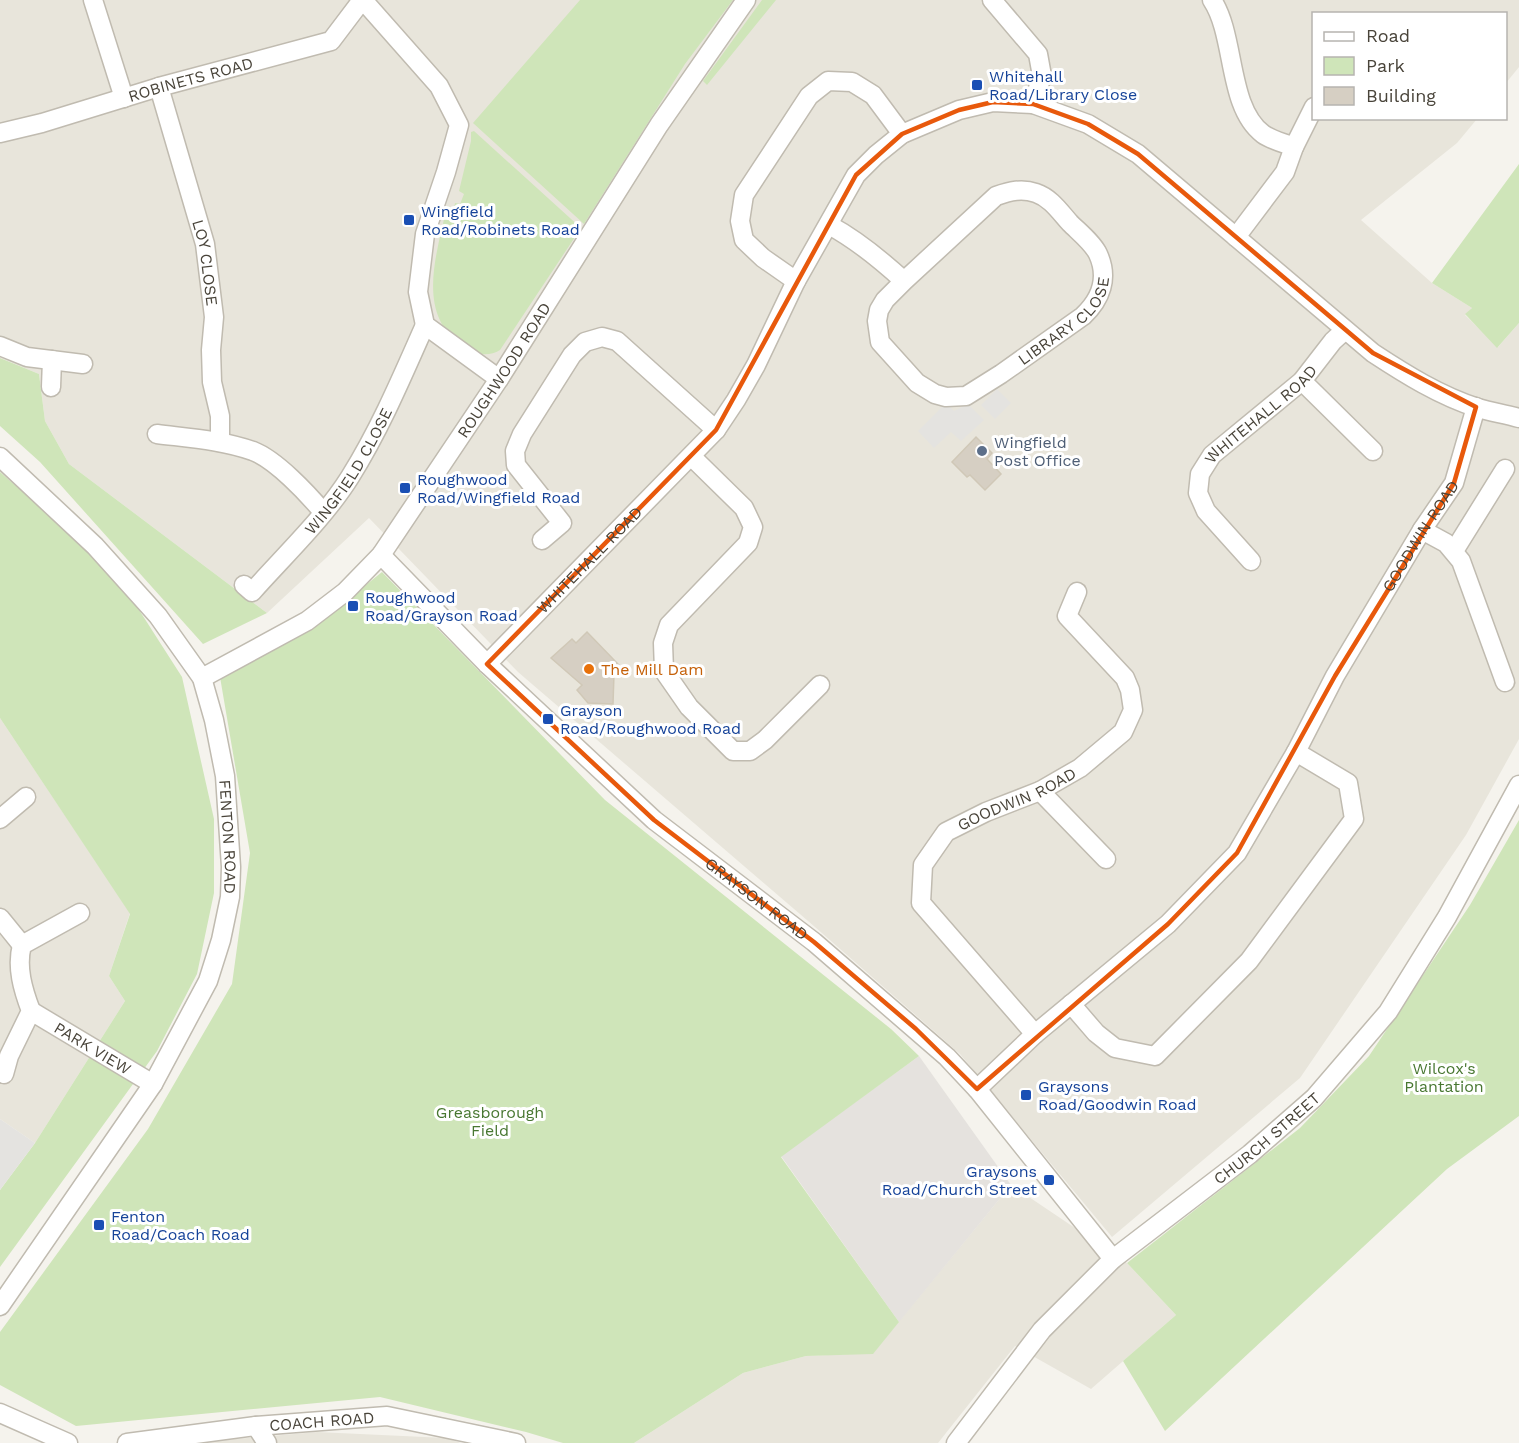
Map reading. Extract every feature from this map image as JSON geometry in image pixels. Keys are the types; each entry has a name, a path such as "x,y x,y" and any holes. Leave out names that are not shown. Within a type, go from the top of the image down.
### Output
{"street":[{"path":"93,0 123,98"},
{"path":"363,0 439,86 459,125 425,234 418,292 425,325 499,379"},
{"name":"ROBINETS ROAD","path":"0,133 331,41 363,0"},
{"name":"ROUGHWOOD ROAD","path":"202,678 307,621 345,592 381,555 499,379 659,125 746,0"},
{"path":"992,0 1038,54 1042,76 1033,104"},
{"path":"1212,0 1220,12 1235,77 1248,117 1264,135 1294,147"},
{"path":"796,281 762,258 744,240 740,221 744,195 809,96 828,81 852,82 873,95 902,134"},
{"name":"LOY CLOSE","path":"159,87 205,244 214,317 211,350 212,382 220,416 220,442"},
{"name":"WHITEHALL ROAD","path":"487,664 716,430 756,365 796,281 856,175 902,134 970,107 993,102 1033,104 1088,124 1138,154 1373,353 1433,389 1476,407 1519,418"},
{"path":"1236,237 1285,172 1294,147 1312,111"},
{"name":"LIBRARY CLOSE","path":"1023,190 1038,193 1050,201 1098,253 1103,274 1102,289 1095,305 1083,316 966,396 952,398 935,394 924,388 880,342 877,327 879,310 885,300 904,281 996,196 1023,190"},
{"path":"829,225 852,237 904,281"},
{"name":"WINGFIELD CLOSE","path":"244,585 252,592 323,512 349,478 390,405 425,325"},
{"name":"WHITEHALL ROAD","path":"1251,561 1206,512 1198,493 1200,474 1212,455 1302,381 1333,341 1345,330"},
{"path":"542,540 562,523 516,465 515,451 522,434 572,355 585,342 602,337 617,342 716,430"},
{"path":"0,346 27,357 83,364"},
{"path":"51,387 52,360"},
{"path":"1302,381 1373,451"},
{"name":"GOODWIN ROAD","path":"977,1089 1035,1034 1168,924 1237,853 1296,752 1335,676 1422,530 1454,483 1476,407"},
{"path":"157,434 220,442 255,452 302,487 323,512"},
{"name":"FENTON ROAD","path":"0,457 110,562 158,616 202,678 214,720 225,776 231,841 230,897 221,940 208,981 153,1084 0,1306"},
{"path":"692,457 744,508 753,527 748,543 669,625 663,643 664,671 689,707 733,751 750,751 758,746 820,685"},
{"path":"1454,551 1505,469"},
{"path":"1422,530 1446,543 1461,561 1504,682"},
{"name":"GRAYSON ROAD","path":"381,555 487,664 654,820 814,942 947,1057 977,1089 1113,1259"},
{"name":"GOODWIN ROAD","path":"1035,1034 921,903 923,865 946,832 986,812 1040,791 1080,768 1123,732 1133,710 1130,690 1125,678 1067,616 1077,592"},
{"path":"1071,1004 1096,1033 1115,1048 1155,1056 1249,961 1354,819 1348,783 1296,752"},
{"name":"CHURCH STREET","path":"956,1443 1042,1330 1113,1259 1250,1154 1314,1098 1388,1012 1447,917 1519,785"},
{"path":"1040,791 1106,859"},
{"path":"0,819 26,796"},
{"path":"4,1074 5,1055 31,1011 24,994 20,971 19,957 22,945 80,913"},
{"path":"0,918 22,945"},
{"name":"PARK VIEW","path":"31,1011 153,1084"},
{"path":"1,1416 68,1443"},
{"name":"COACH ROAD","path":"127,1443 256,1426 387,1416 516,1443"},
{"path":"256,1426 267,1443"}],"highlighted area":[{"path":"993,102 1033,104 1088,124 1138,154 1373,353 1476,407 1454,483 1335,676 1237,853 1168,924 977,1089 916,1029 814,942 654,820 487,664 716,430 856,175 902,134 959,110"}],"shaded area":[{"path":"0,0 1519,0 1519,67 1507,82 1507,12 1312,12 1312,120 1476,120 1457,143 1361,220 1432,283 1472,308 1465,315 1498,347 1519,323 1519,739 1466,835 1300,1078 1112,1237 960,1054 518,672 369,518 267,613 69,464 45,421 39,374 0,358"},
{"path":"997,389 1011,403 995,419 981,405"},
{"path":"946,403 954,411 968,404 984,420 961,441 951,432 934,448 918,431"},
{"path":"0,718 130,913 109,976 125,1001 35,1143 0,1119"},
{"path":"919,1056 1011,1185 899,1322 781,1156"},
{"path":"0,1119 35,1143 0,1190"},
{"path":"1011,1185 1127,1263 1176,1315 1091,1389 1015,1346 938,1443 634,1443 743,1373 806,1356 873,1353"},
{"path":"317,1432 446,1438 461,1443 189,1443"}],"green space":[{"path":"580,0 733,0 685,64 584,224 473,123"},
{"path":"762,0 776,0 707,85 703,81"},
{"path":"474,131 581,228 500,350 487,354 478,354 465,348 449,334 439,319 434,301 433,283 438,244 447,206 454,208 455,203 460,204 464,194 459,191 471,132"},
{"path":"1519,164 1519,323 1497,348 1465,314 1472,308 1432,283"},
{"path":"0,358 39,374 45,421 69,464 267,613 203,644 40,462 0,426"},
{"path":"0,472 75,538 134,602 182,677 214,819 214,893 197,974 157,1051 0,1267 0,1190 35,1143 125,1001 109,976 130,914 0,718"},
{"name":"Greasborough Field","path":"382,572 605,800 891,1029 919,1056 781,1157 899,1322 873,1354 806,1356 743,1373 634,1443 563,1443 380,1397 76,1426 0,1385 0,1332 148,1129 232,984 250,853 220,677 326,617"},
{"name":"Wilcox's Plantation","path":"1519,820 1519,1116 1447,1169 1165,1431 1123,1361 1176,1315 1127,1263 1300,1128 1369,1056 1470,905"}],"building":[{"path":"976,437 992,453 987,459 1001,474 985,490 952,462"},
{"path":"587,632 619,665 614,674 613,704 588,703 577,690 582,685 551,658 572,639 576,643"}],"place":[{"name":"Whitehall Road/Library Close","path":"977,85"},
{"name":"Wingfield Road/Robinets Road","path":"409,220"},
{"name":"Wingfield Post Office","path":"982,451"},
{"name":"Roughwood Road/Wingfield Road","path":"405,488"},
{"name":"Roughwood Road/Grayson Road","path":"353,606"},
{"name":"The Mill Dam","path":"589,669"},
{"name":"Grayson Road/Roughwood Road","path":"548,719"},
{"name":"Graysons Road/Goodwin Road","path":"1026,1095"},
{"name":"Graysons Road/Church Street","path":"1049,1180"},
{"name":"Fenton Road/Coach Road","path":"99,1225"}]}
